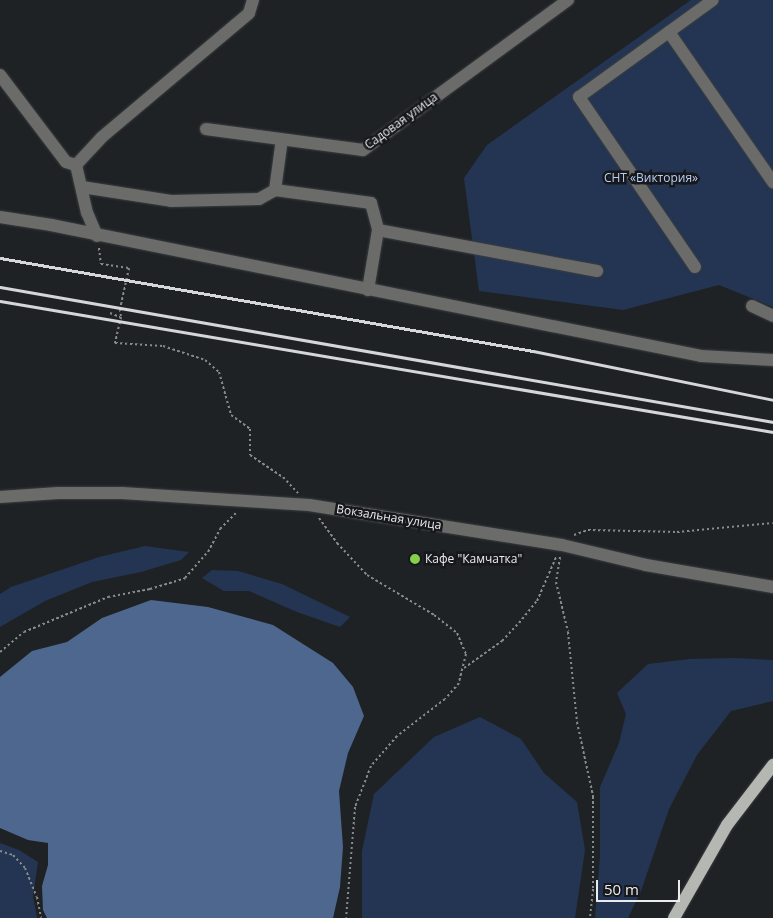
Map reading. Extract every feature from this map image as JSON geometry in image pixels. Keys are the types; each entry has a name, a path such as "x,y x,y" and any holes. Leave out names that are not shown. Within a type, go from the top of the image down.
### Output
{"main road":[{"path":"674,918 727,825 773,765"}],"street":[{"path":"76,165 102,137 249,13 253,0"},
{"name":"Садовая улица","path":"206,129 363,150 568,0"},
{"path":"695,267 579,97 713,0"},
{"path":"669,32 773,182"},
{"path":"0,75 66,162 76,165"},
{"path":"275,190 282,139"},
{"path":"76,165 88,212 97,236"},
{"path":"82,187 171,201 259,200 275,190 371,203 378,230 368,290"},
{"path":"0,217 51,225 97,236 700,356 773,360"},
{"path":"378,230 597,271"},
{"path":"752,306 773,316"},
{"name":"Вокзальная улица","path":"0,497 58,493 122,493 309,505 562,544 656,567 773,588"}],"path":[{"path":"97,236 102,264 129,268 120,309 121,317 116,343 163,346 205,360 218,372 231,415 250,429 250,455 283,476 309,505 337,543 367,575 434,615 458,633 466,654 459,683 445,699 397,736 371,766 355,807 346,918"},
{"path":"110,314 121,317"},
{"path":"0,652 24,632 108,597 150,590 185,578 208,552 220,529 247,501"},
{"path":"462,669 502,641 537,600 562,544 575,534 588,530 677,532 773,523"},
{"path":"562,544 556,582 568,632 577,722 593,796 593,889 590,918"},
{"path":"0,851 13,855 25,868 37,896 41,918"}],"green space":[{"name":"СНТ «Виктория»","path":"691,0 773,0 773,307 719,285 623,310 479,291 464,178 487,145"},
{"path":"145,546 189,552 181,560 141,572 92,582 45,601 0,627 0,594 11,587 99,557"},
{"path":"212,570 238,571 282,584 350,617 340,627 297,612 249,591 224,591 202,578"},
{"path":"734,658 773,660 773,701 731,711 697,755 669,809 641,891 628,918 595,918 600,857 600,787 619,743 626,714 617,693 648,664 690,659"},
{"path":"480,717 521,739 544,773 577,802 585,850 575,918 362,918 362,851 374,794 434,737"},
{"path":"0,843 19,850 38,862 33,896 37,918 0,918"}],"shaded area":[{"path":"151,600 208,607 273,625 333,663 353,687 364,716 348,753 339,791 343,847 340,887 333,918 47,918 43,910 42,886 48,865 48,843 28,840 0,828 0,677 32,651 67,642 102,618"}],"railway":[{"path":"0,258 533,351 773,400"},
{"path":"0,287 773,422"},
{"path":"0,301 773,432"}],"place":[{"name":"Кафе \"Камчатка\"","path":"415,559"}]}
